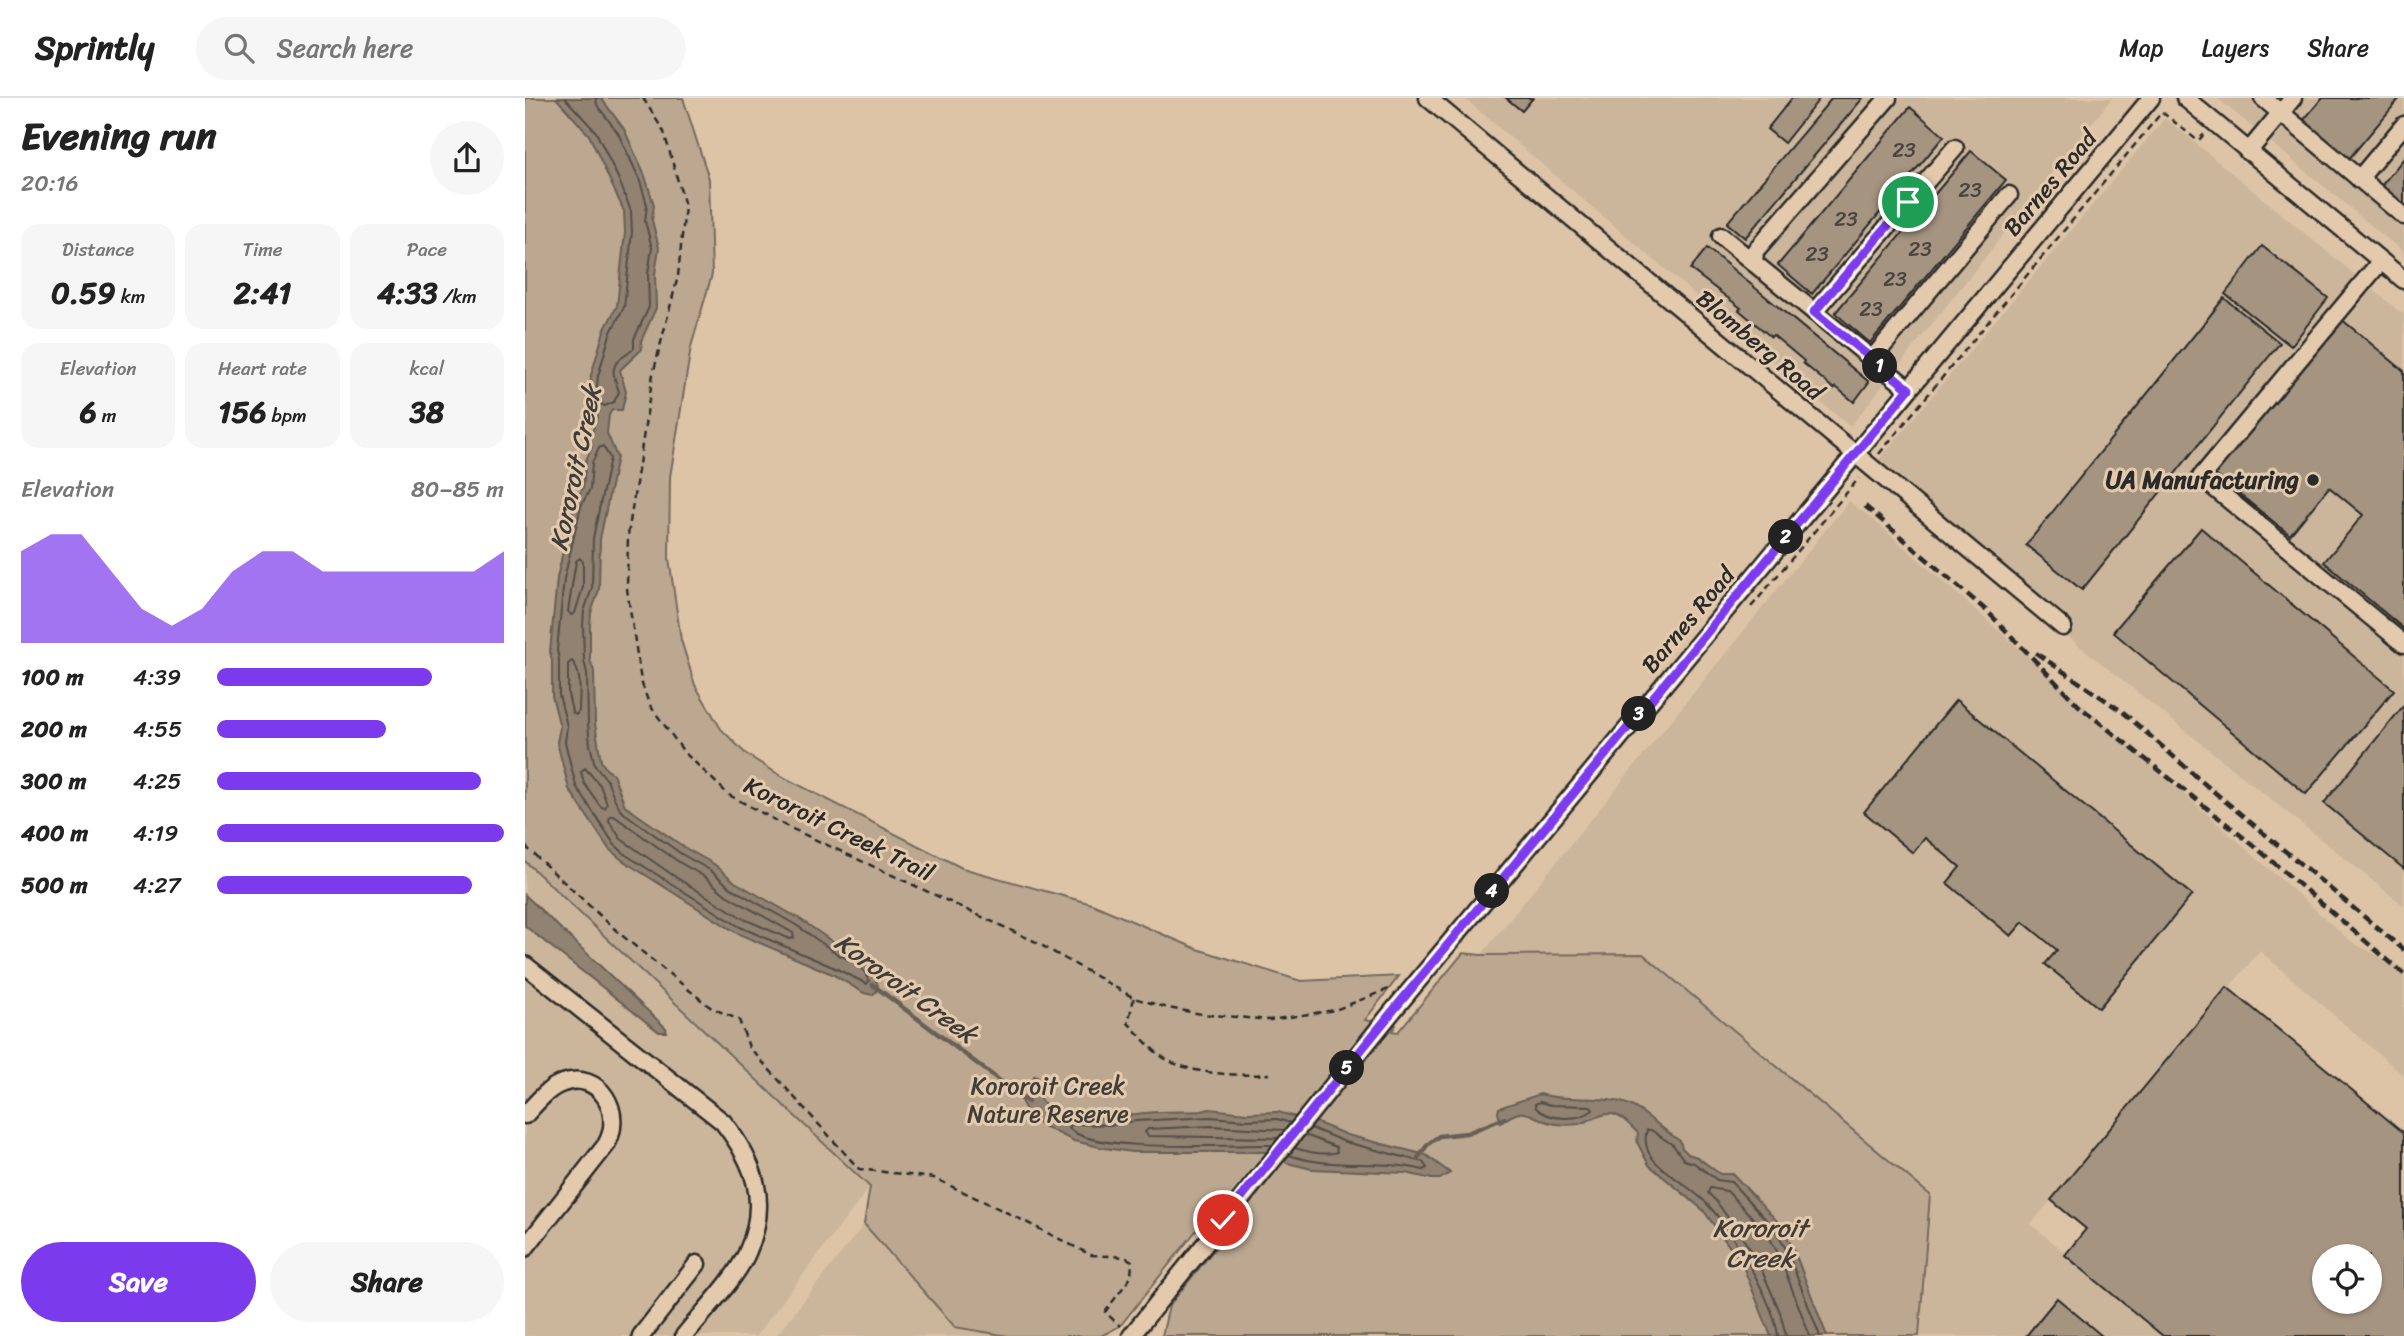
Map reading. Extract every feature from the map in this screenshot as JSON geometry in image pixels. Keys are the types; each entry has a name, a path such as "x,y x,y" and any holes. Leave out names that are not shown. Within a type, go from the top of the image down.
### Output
{"street":[{"name":"Blomberg Road","path":"1428,98 2063,627"},
{"path":"1754,263 1755,251 1888,98"},
{"name":"Barnes Road","path":"1131,1336 1387,1019 2151,98"},
{"path":"2185,98 2404,280"},
{"path":"2263,98 2404,216"},
{"path":"2248,152 2293,98"},
{"path":"2359,179 2404,125"},
{"path":"1814,312 1955,148"},
{"path":"1872,359 2009,195"},
{"path":"1721,236 1909,389"},
{"path":"2381,261 2201,477 2404,644"},
{"path":"525,965 723,1122 742,1145 748,1158 757,1186 758,1200 755,1225 746,1254 684,1336"},
{"path":"525,1115 555,1087 571,1081 580,1082 596,1088 609,1101 614,1127 606,1145 525,1248"},
{"path":"641,1336 697,1264"}],"path":[{"name":"Kororoit Creek Trail","path":"643,98 664,132 685,206 678,276 653,374 628,535 627,589 641,681 649,704 684,752 729,796 784,825 1034,941 1134,998 1202,1014 1269,1020 1335,1010 1391,987 1394,991"},
{"path":"1738,595 1752,606 2162,112 2198,141 2214,122"},
{"path":"525,846 619,933 710,1007 739,1020 749,1047 859,1169 934,1178 1091,1255 1125,1257 1132,1261 1131,1277 1105,1312 1131,1336"},
{"path":"1134,998 1128,1023 1164,1058 1199,1071 1269,1074"}],"shaded area":[{"path":"1464,98 2112,98 1850,427"},
{"path":"2217,98 2404,98 2404,253 2401,250"},
{"path":"2165,118 2404,315 2404,906 1866,475"},
{"path":"1849,501 2353,943 2404,969 2404,1076 2260,951 2031,1224 2165,1336 1919,1336 1930,1195 1643,954 1481,955"},
{"path":"525,861 870,1187 756,1336 525,1336"},
{"path":"864,1224 955,1327 1008,1336 776,1336"}],"green space":[{"name":"Kororoit Creek Nature Reserve","path":"525,98 683,98 709,179 712,274 691,347 670,477 669,558 681,640 695,685 721,729 746,754 781,776 962,868 1092,904 1197,949 1301,981 1399,976 1365,1020 1396,1025 1392,1031 1398,1032 1463,953 1643,954 1930,1195 1919,1336 1162,1336 1169,1306 1236,1222 1207,1217 1120,1326 1101,1336 1008,1336 955,1327 864,1224 870,1187 525,861"}],"water":[{"name":"Kororoit Creek","path":"556,98 601,98 624,129 645,176 654,205 652,220 659,248 655,274 656,308 641,341 642,349 620,370 626,392 622,410 612,410 609,415 607,433 617,457 600,539 599,590 590,625 595,723 601,761 613,774 625,806 687,849 714,864 735,882 861,958 873,971 878,986 872,995 832,974 737,933 622,860 609,849 569,789 557,742 560,727 552,696 550,652 557,578 574,503 583,488 586,460 592,447 589,442 599,411 589,399 591,375 604,331 617,306 625,232 624,211 589,135"},
{"path":"525,895 666,1028 667,1032 659,1032 525,926"},
{"name":"Kororoit Creek","path":"1034,1076 1038,1077 1041,1087 1039,1098 1060,1114 1072,1117 1098,1118 1209,1109 1247,1113 1278,1112 1318,1123 1347,1135 1426,1155 1450,1173 1440,1179 1432,1179 1406,1173 1312,1169 1287,1163 1272,1152 1132,1152 1104,1148 1074,1141 1030,1117 1021,1101 1029,1093"},
{"name":"Kororoit Creek","path":"1540,1094 1621,1102 1643,1113 1680,1141 1688,1154 1697,1157 1720,1174 1733,1174 1780,1224 1793,1248 1827,1336 1771,1336 1742,1264 1703,1210 1649,1165 1637,1142 1638,1133 1623,1119 1607,1114 1579,1124 1562,1125 1529,1114 1517,1113 1501,1123 1499,1108"}],"building":[{"path":"1506,98 1533,98 1522,111"},
{"path":"1792,98 1820,98 1784,143 1767,129"},
{"path":"1832,98 1863,98 1745,238 1727,223"},
{"path":"2322,98 2400,98 2348,160 2302,122"},
{"path":"1910,107 1944,136 1812,294 1778,265"},
{"path":"1971,151 2006,180 1870,343 1835,313"},
{"path":"2404,158 2404,206 2381,186"},
{"path":"2262,246 2328,298 2291,346 2225,294"},
{"path":"1707,248 1869,382 1854,402 1836,387 1834,389 1773,335 1771,337 1739,310 1741,308 1690,269"},
{"path":"2224,298 2280,343 2082,590 2026,545"},
{"name":"UA Manufacturing","path":"2340,318 2404,371 2404,629 2324,562 2363,515 2329,487 2290,535 2213,473"},
{"path":"2201,528 2394,690 2306,794 2113,632"},
{"path":"1956,700 2192,895 2099,1008 2045,964 2057,950 2023,922 2011,936 1947,883 1960,867 1925,838 1913,853 1864,812"},
{"path":"2404,705 2404,869 2324,803"},
{"path":"2227,987 2404,1133 2404,1336 2163,1336 2065,1255 2086,1229 2051,1200"},
{"path":"2057,1298 2102,1336 2026,1336"}],"waterway":[{"name":"Kororoit Creek","path":"873,985 1028,1102"},
{"name":"Kororoit Creek","path":"1418,1158 1428,1144 1439,1136 1467,1133 1505,1118"}],"railway":[{"path":"1865,506 1988,612 2079,706 2253,845 2404,974"},
{"path":"2036,653 2123,712 2207,786 2404,950"}],"place":[{"name":"UA Manufacturing","path":"2313,480"}],"route":[{"path":"1223,1220 1909,389 1814,312 1908,202"}]}
